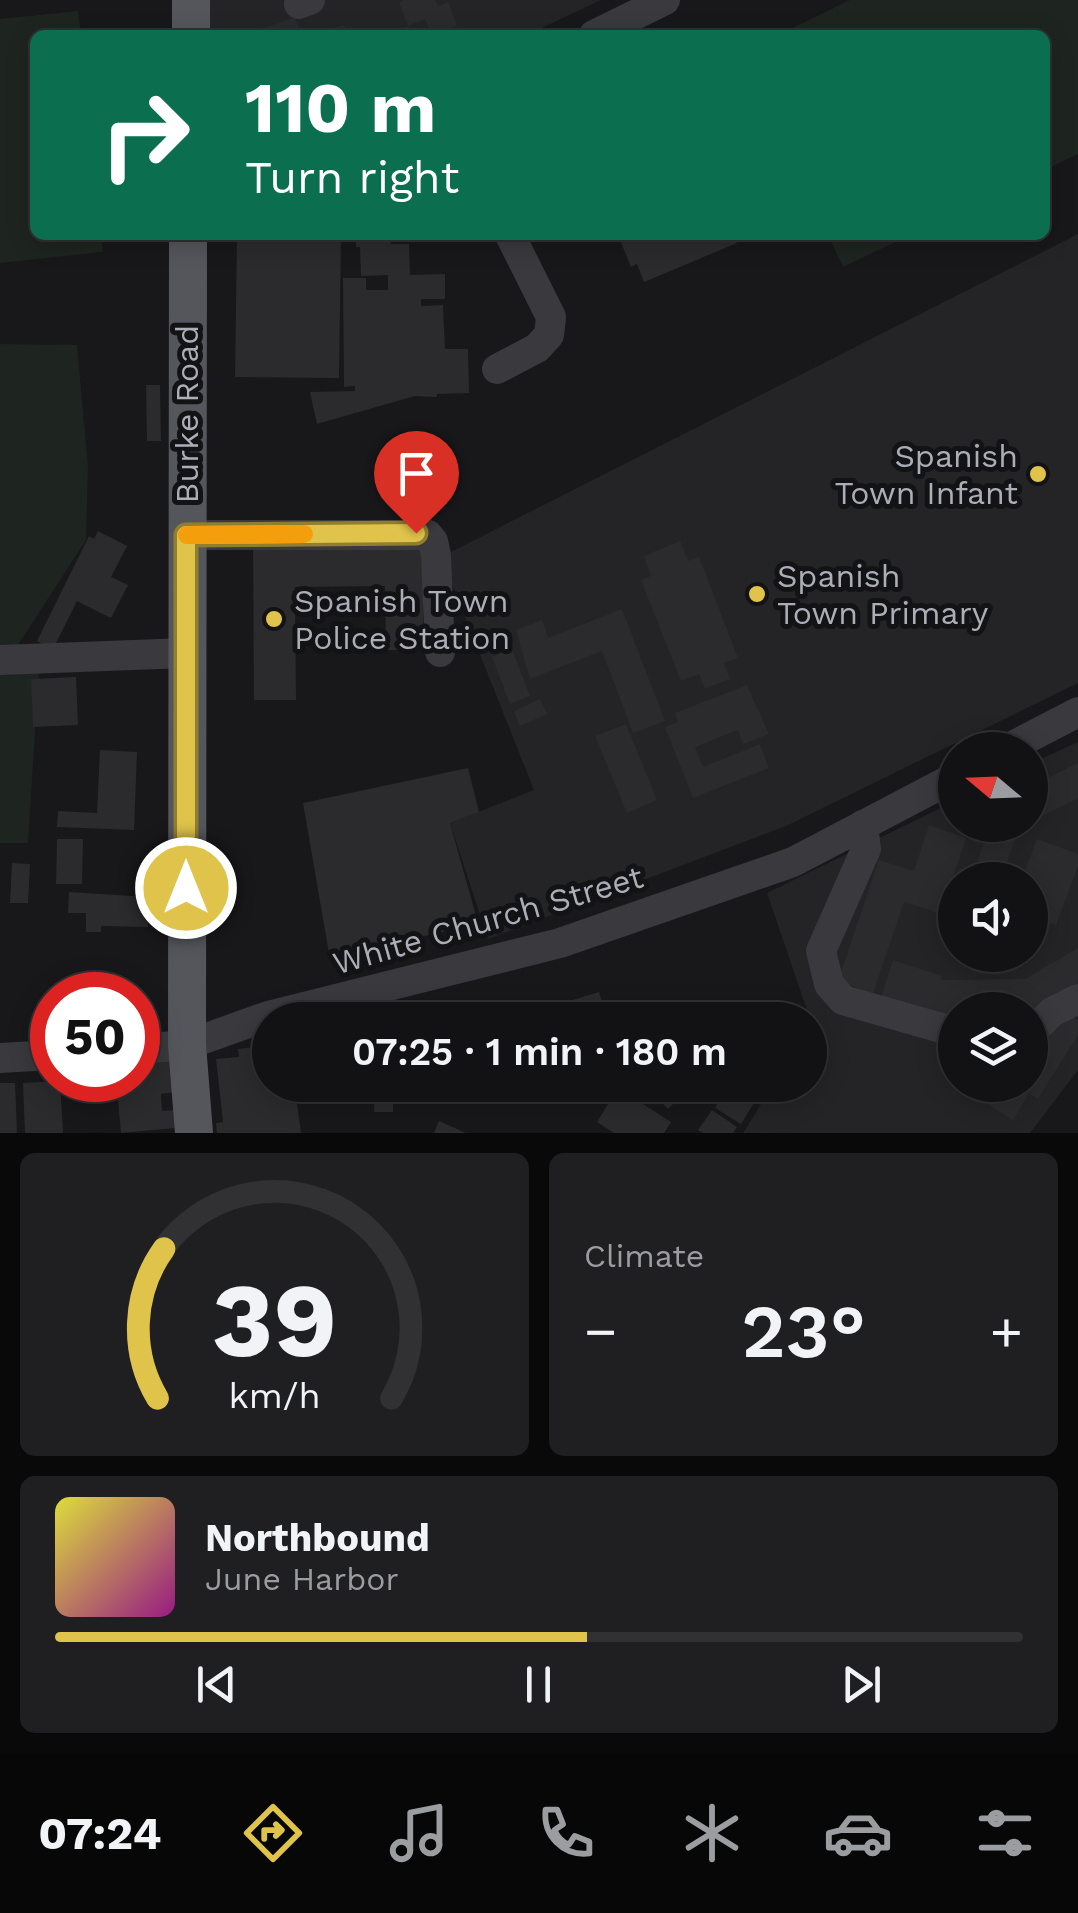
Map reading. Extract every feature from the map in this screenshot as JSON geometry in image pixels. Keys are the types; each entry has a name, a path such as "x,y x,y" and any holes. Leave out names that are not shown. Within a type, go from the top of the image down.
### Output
{"main road":[{"path":"190,30 191,0"},
{"name":"Burke Road","path":"188,240 187,1044 194,1133"}],"street":[{"path":"604,30 664,0"},
{"path":"498,370 537,348 549,335 551,318 512,240"},
{"path":"186,535 428,535 436,555 440,652"},
{"path":"0,660 186,653"},
{"path":"1040,732 1078,712"},
{"name":"White Church Street","path":"160,1046 187,1044 268,1016 560,943 793,862 938,786"},
{"path":"863,825 866,849 821,951 829,984 843,1000 938,1027"},
{"path":"1048,1016 1078,999"},
{"path":"0,1058 30,1056"}],"shaded area":[{"path":"209,0 601,0 538,30 210,30"},
{"path":"850,0 1078,0 1078,154 1050,168 1050,30 788,30"},
{"path":"78,11 80,30 30,30 30,240 102,240 103,252 0,263 0,19"},
{"name":"Spanish Town Primary","path":"1078,234 1078,683 978,732 938,732 938,752 786,826 488,939 450,823 534,790 441,557"},
{"path":"830,240 900,240 843,267"},
{"path":"0,344 77,345 88,467 86,540 14,651 0,651"},
{"path":"39,669 28,843 0,843 0,670"},
{"path":"1078,742 1078,1070 1030,1133 743,1133 762,1102 827,1102 827,1002 804,1002 767,893 938,809 938,842 1048,842 1048,756"}],"building":[{"path":"435,0 438,6 448,2 457,26 429,30 425,19 408,26 399,2"},
{"path":"295,17 299,30 261,30"},
{"path":"237,240 341,240 339,378 235,377"},
{"path":"356,240 409,244 410,275 445,274 445,299 421,299 421,306 443,305 445,349 468,349 469,393 415,396 317,424 310,392 355,391 355,386 344,387 343,278 366,278 366,290 388,290 388,275 361,276 360,247 356,247"},
{"path":"620,240 737,243 644,282 637,264 631,267"},
{"path":"146,385 160,385 161,441 147,441"},
{"path":"98,531 127,546 111,577 128,585 111,618 77,601 53,649 37,641 89,536 94,539"},
{"name":"Spanish Town Police Station","path":"423,541 423,650 386,650 385,586 295,587 296,700 254,700 253,543"},
{"name":"Spanish Town Primary","path":"680,541 688,561 699,557 738,658 724,663 730,679 705,689 699,674 681,681 641,580 651,576 644,556"},
{"path":"622,609 665,721 633,733 602,651 530,679 516,630 542,620 548,638"},
{"path":"512,649 530,696 510,704 492,657"},
{"path":"76,677 78,725 33,727 31,679"},
{"path":"747,685 769,734 743,744 738,730 695,747 703,767 760,744 769,768 693,798 665,727 678,722 675,713"},
{"path":"540,699 547,714 520,726 514,711"},
{"path":"626,724 657,800 627,813 595,736"},
{"path":"100,750 137,752 134,830 57,827 58,811 97,813"},
{"path":"1078,763 1078,798 1048,813 1048,778"},
{"path":"468,768 479,812 450,823 478,923 330,959 303,803"},
{"path":"929,825 938,828 938,842 965,842 958,862 938,862 938,913 904,902 873,993 838,981 879,860 914,871"},
{"path":"57,839 83,839 82,884 56,884"},
{"path":"984,842 1014,842 1007,862 977,862"},
{"path":"1036,842 1078,854 1078,866 1056,925 1048,922 1048,862 1029,862"},
{"path":"12,863 30,864 28,903 10,903"},
{"path":"69,892 148,897 148,927 101,926 101,932 86,932 86,913 68,913"},
{"path":"1078,948 1078,983 1048,1001 1048,992 938,992 938,1016 929,1016 879,1004 893,960 942,976 940,980 1025,979 1037,972 1048,972 1048,966"},
{"path":"599,992 602,1002 566,1002"},
{"path":"1062,1010 1078,1020 1078,1035 1048,1083 1048,1032"},
{"path":"252,1047 252,1102 297,1102 301,1133 217,1133 216,1123 223,1122 216,1059 239,1057 238,1049"},
{"path":"171,1058 175,1092 161,1094 162,1111 173,1110 175,1128 121,1133 118,1102 160,1102 160,1059"},
{"path":"0,1083 15,1083 17,1133 0,1133"},
{"path":"23,1083 30,1083 30,1102 61,1102 63,1133 25,1133"},
{"path":"374,1102 393,1102 393,1112 374,1112"},
{"path":"609,1102 640,1102 671,1122 664,1133 614,1133 597,1122"},
{"path":"718,1102 754,1103 741,1124 715,1108"},
{"path":"987,1102 1024,1102 1013,1120"},
{"path":"712,1110 737,1127 733,1133 698,1130"},
{"path":"439,1121 466,1133 434,1133"}],"slow traffic":[{"path":"187,535 304,534"}],"place":[{"name":"Spanish Town Infant","path":"1038,474"},
{"name":"Spanish Town Primary","path":"757,594"},
{"name":"Spanish Town Police Station","path":"274,619"}],"route":[{"path":"186,888 186,535 416,533"}]}
